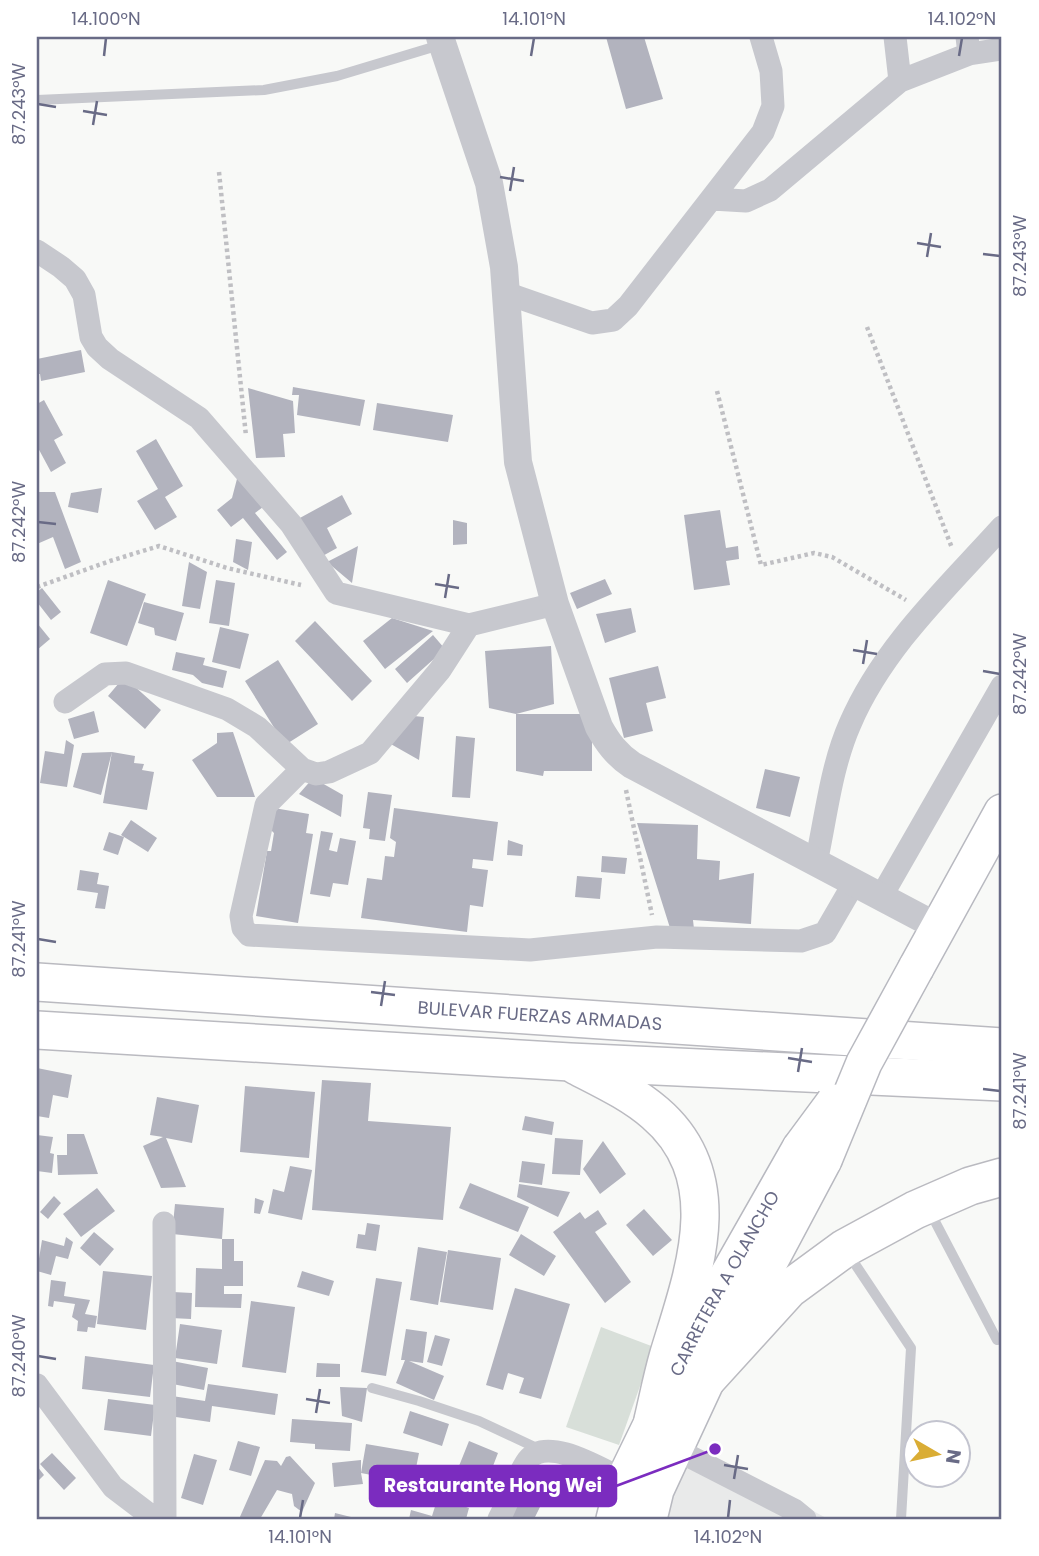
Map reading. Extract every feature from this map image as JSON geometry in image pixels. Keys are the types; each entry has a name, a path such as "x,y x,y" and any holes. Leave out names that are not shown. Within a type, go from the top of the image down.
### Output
{"highway":[{"name":"BULEVAR FUERZAS ARMADAS","path":"37,982 1002,1047"},
{"path":"37,1030 570,1062 1002,1082"},
{"path":"570,1062 628,1093 656,1113 677,1135 691,1160 699,1190 701,1225 692,1279 667,1360 653,1420"},
{"path":"708,1378 789,1289 845,1248 926,1205 970,1186 1002,1177"}],"main road":[{"name":"CARRETERA A OLANCHO","path":"614,1519 624,1480 701,1322 812,1154 1002,812"},
{"name":"CARRETERA A OLANCHO","path":"649,1519 656,1490 812,1154"}],"street":[{"path":"506,293 592,323 613,320 648,282 764,132 773,106 771,71 761,37"},
{"path":"895,37 900,81"},
{"path":"442,41 489,183 504,267 517,462 555,604 599,727 609,745 618,755 938,927"},
{"path":"712,199 746,201 770,190 900,81 968,46 1002,49"},
{"path":"37,251 75,279 84,295 91,337 97,347 110,359 199,418 291,524 336,593 469,625 555,604"},
{"path":"816,863 838,757 850,723 873,680 925,611 1002,527"},
{"path":"65,702 105,674 126,673 227,709 257,727 302,769 316,774 328,772 370,753 440,670 469,625"},
{"path":"881,897 1002,686"},
{"path":"302,769 267,805 241,916 243,928 249,935 530,950 657,937 801,941 825,933 854,883"},
{"path":"164,1223 165,1519"},
{"path":"37,1385 113,1487 155,1519"},
{"path":"675,1449 794,1510 805,1519"},
{"path":"499,1519 529,1458 541,1450 556,1450 624,1480"}],"lane":[{"path":"37,100 264,90 337,76 442,41"},
{"path":"926,1205 998,1340"},
{"path":"845,1248 911,1348 901,1519"},
{"path":"372,1388 478,1421 541,1450"}],"path":[{"path":"219,172 250,476"},
{"path":"867,327 961,572"},
{"path":"717,391 761,565 814,553 832,557 925,611"},
{"path":"37,587 159,546 227,568 336,593"},
{"path":"618,755 657,937"}],"shaded area":[{"path":"601,1327 654,1347 619,1445 566,1427"},
{"path":"691,1444 828,1519 666,1519"}],"building":[{"path":"606,37 644,37 663,99 626,109"},
{"path":"81,350 85,372 41,381 40,374 37,374 37,359"},
{"path":"293,387 365,400 360,426 297,415 299,395 292,395"},
{"path":"248,388 293,401 295,433 283,434 285,457 256,458"},
{"path":"44,400 63,435 54,440 66,463 51,472 37,446 37,404"},
{"path":"377,403 453,415 448,442 373,430"},
{"path":"156,439 183,486 165,497 177,517 155,530 137,501 158,489 136,451"},
{"path":"238,475 263,507 255,513 287,552 277,560 243,518 231,527 217,510 232,498"},
{"path":"102,488 98,513 68,507 71,493"},
{"path":"37,492 55,492 81,562 65,569 53,537 37,544"},
{"path":"342,495 352,514 327,528 337,548 319,558 298,519"},
{"path":"720,510 726,548 738,546 739,559 726,561 730,585 694,590 684,515"},
{"path":"453,520 467,523 467,544 453,545"},
{"path":"236,539 252,542 248,570 233,562"},
{"path":"358,546 352,583 327,562"},
{"path":"189,562 207,572 200,609 182,606"},
{"path":"605,579 612,594 577,609 570,593"},
{"path":"108,580 146,594 127,646 90,633"},
{"path":"216,580 235,583 229,626 209,623"},
{"path":"42,588 61,612 51,620 37,602 37,592"},
{"path":"144,602 184,613 176,641 155,635 154,628 138,623"},
{"path":"631,608 636,632 605,643 596,614"},
{"path":"392,618 433,631 385,669 363,641"},
{"path":"315,621 372,681 352,701 295,641"},
{"path":"37,623 50,639 37,650"},
{"path":"220,627 249,634 240,669 212,662"},
{"path":"433,635 445,649 407,683 395,669"},
{"path":"551,646 554,704 516,714 489,708 485,651"},
{"path":"176,652 205,658 203,665 227,671 223,688 202,683 193,675 172,670"},
{"path":"278,660 318,724 285,745 245,681"},
{"path":"658,666 666,698 646,703 653,731 624,738 609,678"},
{"path":"124,677 161,710 145,729 108,696"},
{"path":"94,711 99,732 74,739 68,719"},
{"path":"516,714 592,714 592,771 544,771 543,776 516,771"},
{"path":"404,715 424,717 419,760 389,743"},
{"path":"233,732 255,797 217,797 192,760 217,743 217,733"},
{"path":"456,736 475,738 470,798 452,797"},
{"path":"66,740 74,745 67,787 40,783 45,751 64,754"},
{"path":"112,752 101,795 73,787 82,753"},
{"path":"112,752 135,756 134,763 144,764 142,770 154,772 147,810 103,803"},
{"path":"765,769 800,777 790,817 756,808"},
{"path":"313,778 343,795 341,817 299,794"},
{"path":"368,792 392,795 385,841 369,839 370,829 363,828"},
{"path":"274,808 309,814 306,833 313,834 298,923 256,916 267,851 271,851 274,833 271,830"},
{"path":"394,808 498,822 493,861 473,859 472,868 488,870 483,907 470,905 467,932 361,918 367,878 382,880 385,856 394,857 396,842 390,838"},
{"path":"131,820 157,838 148,852 121,835"},
{"path":"637,823 698,825 697,859 720,861 719,880 754,873 751,924 693,920 694,929 670,928"},
{"path":"321,831 333,833 329,850 337,852 340,838 356,841 348,885 333,883 330,897 310,894"},
{"path":"109,832 124,837 118,855 103,850"},
{"path":"508,840 523,845 522,856 507,855"},
{"path":"602,856 627,858 625,874 601,872"},
{"path":"80,870 99,873 97,884 109,886 105,909 95,908 98,893 77,890"},
{"path":"577,876 602,878 600,899 575,897"},
{"path":"37,1068 72,1075 68,1098 53,1095 49,1118 37,1116"},
{"path":"322,1080 371,1083 368,1121 451,1127 443,1220 312,1210"},
{"path":"245,1086 315,1092 309,1158 240,1152"},
{"path":"157,1097 199,1105 192,1143 166,1138 186,1187 161,1188 143,1146 163,1137 150,1135"},
{"path":"525,1116 554,1122 552,1135 522,1130"},
{"path":"67,1134 84,1134 98,1174 58,1175 57,1155 67,1155"},
{"path":"37,1135 53,1137 50,1153 54,1154 52,1173 37,1171"},
{"path":"555,1138 583,1140 580,1175 552,1174"},
{"path":"603,1141 626,1174 600,1194 583,1169"},
{"path":"522,1161 545,1164 542,1185 519,1182"},
{"path":"290,1166 312,1170 302,1220 268,1213 273,1189 284,1192"},
{"path":"470,1183 529,1207 518,1232 459,1208"},
{"path":"519,1184 570,1192 558,1217 517,1197"},
{"path":"97,1188 115,1211 81,1237 63,1214"},
{"path":"54,1196 61,1203 48,1219 40,1212"},
{"path":"255,1198 264,1201 260,1214 254,1213"},
{"path":"175,1204 224,1208 222,1239 172,1234"},
{"path":"644,1209 672,1240 653,1256 626,1225"},
{"path":"598,1210 607,1224 595,1232 631,1282 605,1303 553,1232 580,1212 585,1219"},
{"path":"367,1223 380,1225 376,1251 356,1248 358,1234 365,1235"},
{"path":"94,1232 114,1249 100,1266 80,1248"},
{"path":"521,1234 556,1256 544,1276 509,1255"},
{"path":"66,1237 73,1242 68,1259 56,1256 51,1275 37,1271 42,1240 64,1246"},
{"path":"222,1239 234,1239 234,1261 243,1261 243,1286 224,1286 224,1294 242,1294 241,1308 195,1307 196,1268 222,1269"},
{"path":"418,1247 447,1252 438,1305 410,1300"},
{"path":"448,1250 501,1258 493,1310 440,1302"},
{"path":"103,1271 152,1276 146,1330 97,1324"},
{"path":"302,1271 334,1281 329,1296 297,1287"},
{"path":"376,1278 402,1282 386,1376 361,1372"},
{"path":"51,1280 66,1282 64,1296 90,1300 85,1314 97,1316 95,1328 88,1327 87,1332 77,1331 78,1321 72,1317 75,1304 54,1301 53,1307 48,1306"},
{"path":"515,1288 570,1304 541,1399 519,1393 524,1378 508,1373 503,1390 486,1385"},
{"path":"173,1292 192,1293 191,1319 171,1318"},
{"path":"251,1301 295,1307 286,1373 242,1367"},
{"path":"180,1324 222,1330 217,1364 175,1358"},
{"path":"406,1329 427,1332 423,1363 409,1361 444,1376 434,1400 396,1383 405,1360 401,1360"},
{"path":"435,1335 450,1339 442,1366 427,1362"},
{"path":"85,1356 154,1365 150,1397 82,1389"},
{"path":"172,1361 208,1368 204,1390 167,1383"},
{"path":"317,1363 340,1364 340,1377 316,1377"},
{"path":"208,1384 278,1394 275,1415 212,1406 210,1422 169,1416 172,1396 205,1401"},
{"path":"340,1387 367,1388 362,1422 342,1416"},
{"path":"108,1399 155,1405 151,1436 104,1430"},
{"path":"410,1411 449,1424 442,1446 403,1433"},
{"path":"292,1419 352,1423 350,1451 315,1449 315,1444 290,1442"},
{"path":"238,1441 260,1447 251,1476 229,1470"},
{"path":"469,1441 498,1453 488,1479 459,1466"},
{"path":"366,1444 419,1453 413,1483 361,1473"},
{"path":"52,1453 76,1478 64,1490 40,1464"},
{"path":"194,1454 217,1460 203,1505 181,1498"},
{"path":"290,1456 315,1483 302,1512 294,1506 292,1494 277,1490 260,1519 239,1519 265,1460 277,1461 281,1466 286,1457"},
{"path":"361,1460 363,1484 334,1487 332,1463"},
{"path":"37,1466 44,1475 37,1482"},
{"path":"514,1494 540,1507 534,1519 501,1519"},
{"path":"438,1497 469,1508 466,1519 409,1519 411,1510 432,1516"},
{"path":"335,1513 355,1518 355,1519 334,1519"}],"place":[{"name":"Restaurante Hong Wei","path":"715,1449"}]}
